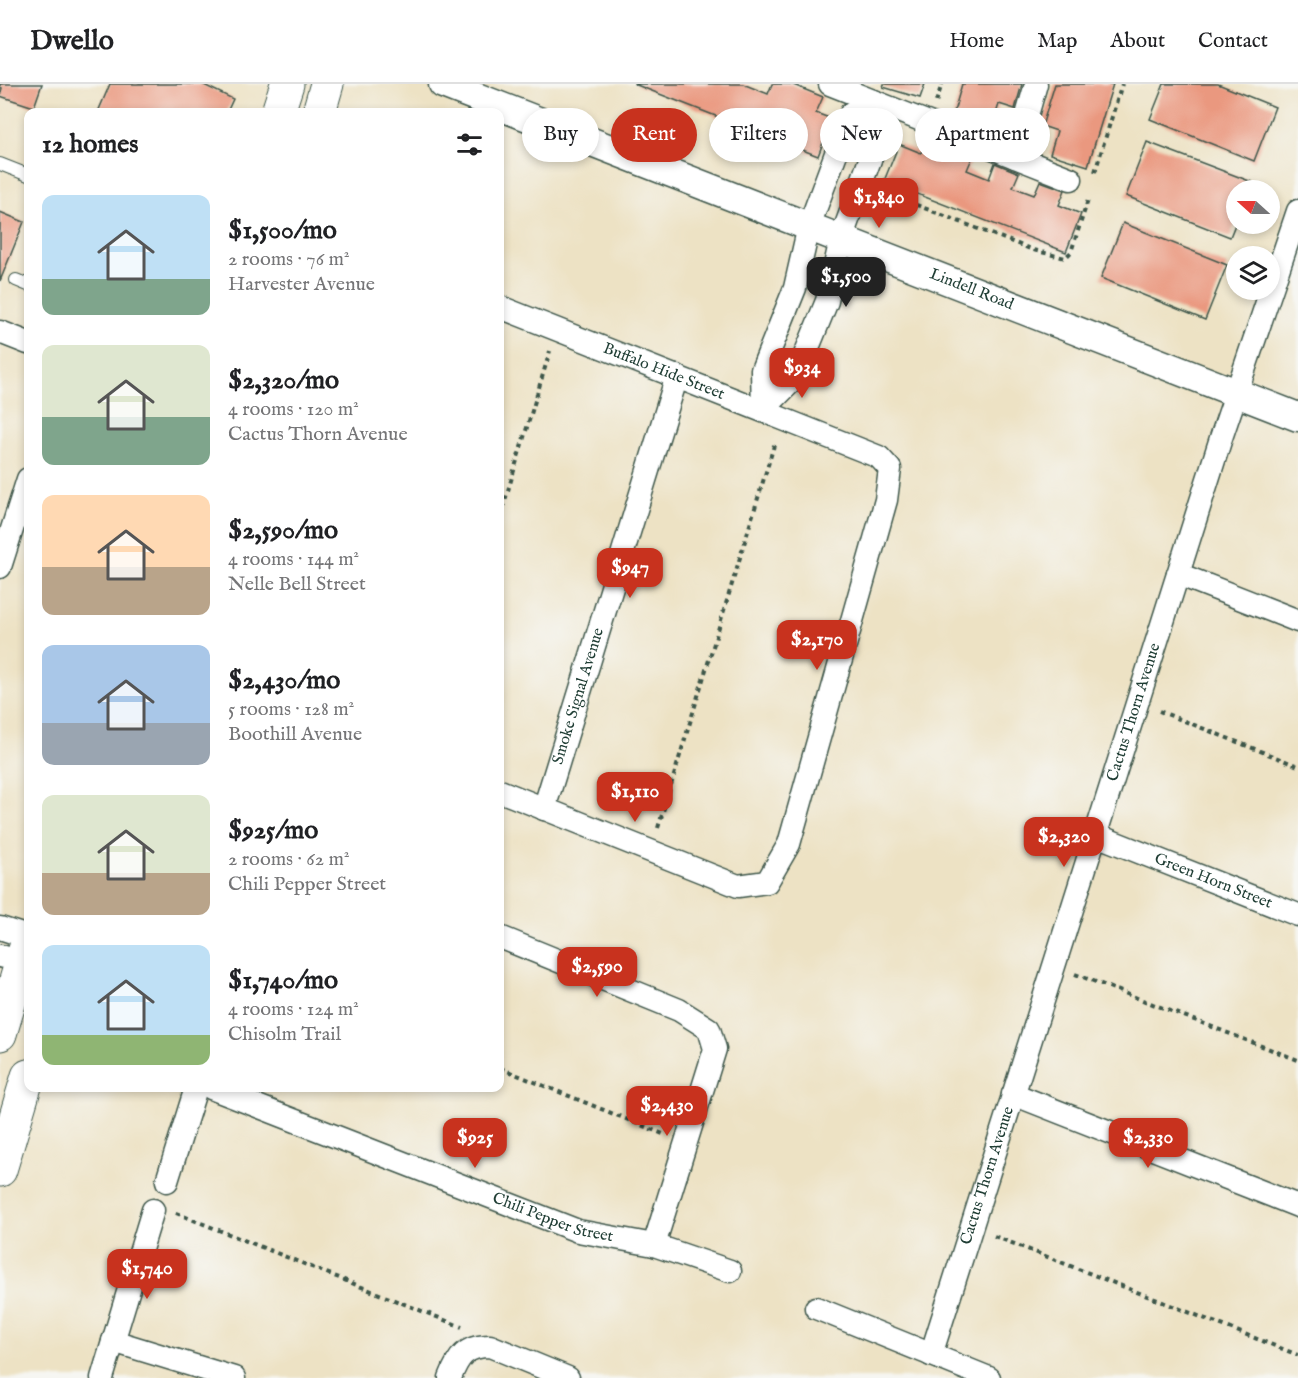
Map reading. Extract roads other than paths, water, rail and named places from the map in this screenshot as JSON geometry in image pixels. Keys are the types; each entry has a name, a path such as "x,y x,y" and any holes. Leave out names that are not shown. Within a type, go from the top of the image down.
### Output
{"main road":[{"path":"279,108 287,84"},
{"path":"320,108 327,84"},
{"path":"0,1034 21,952"},
{"path":"0,1170 24,1089"}],"street":[{"name":"Lindell Road","path":"443,84 1298,417"},
{"path":"1029,108 1036,84"},
{"path":"842,86 915,117"},
{"path":"773,414 762,370 795,288 808,226 851,113 874,101"},
{"path":"773,414 796,377 827,301 841,239 883,124 874,101"},
{"path":"1028,162 1075,181"},
{"name":"Cactus Thorn Avenue","path":"931,1354 1236,393 1298,212"},
{"name":"Buffalo Hide Street","path":"504,309 879,457 890,469 886,500 789,844 766,882 738,886 544,809"},
{"path":"0,332 24,341"},
{"name":"Smoke Signal Avenue","path":"544,809 677,376"},
{"path":"2,555 24,491"},
{"path":"1178,574 1298,621"},
{"path":"504,793 544,809"},
{"name":"Green Horn Street","path":"1096,835 1298,915"},
{"path":"0,928 21,952"},
{"path":"504,939 679,1010 709,1029 716,1049 654,1245"},
{"path":"167,1181 195,1092"},
{"name":"Chili Pepper Street","path":"222,1092 578,1231 654,1245 730,1271"},
{"path":"1013,1094 1298,1206"},
{"path":"102,1378 153,1209"},
{"path":"816,1308 989,1378"},
{"path":"113,1341 234,1378"},
{"path":"450,1378 457,1360 468,1351 483,1346 490,1346 568,1378"}],"lane":[{"path":"0,164 24,173"},
{"path":"16,280 24,283"}]}
